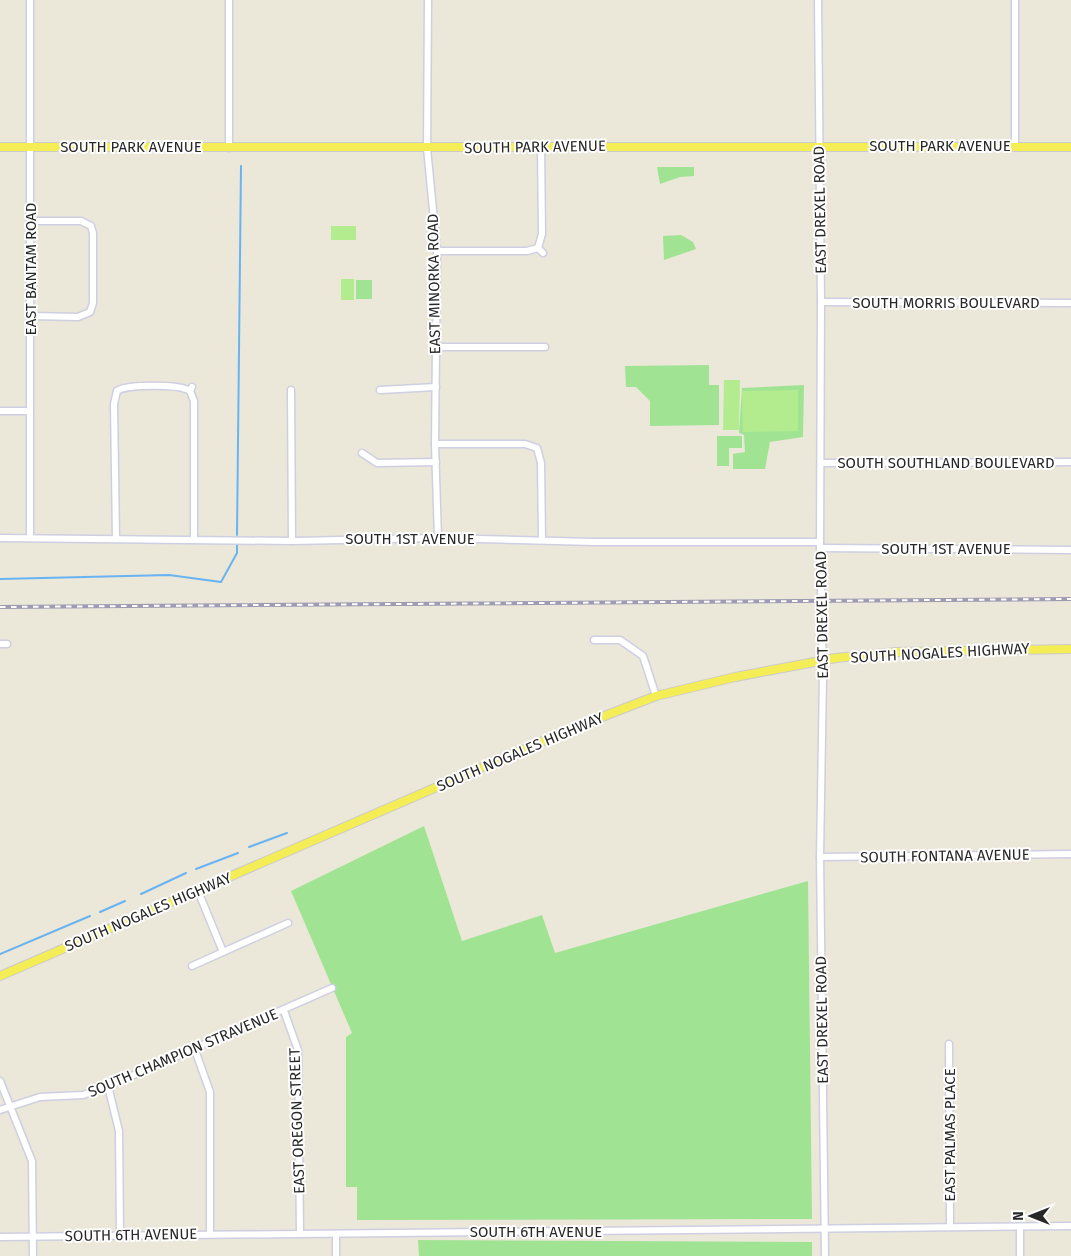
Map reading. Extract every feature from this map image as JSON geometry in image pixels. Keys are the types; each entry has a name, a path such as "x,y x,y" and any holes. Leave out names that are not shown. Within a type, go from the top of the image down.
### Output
{"main road":[{"name":"SOUTH PARK AVENUE","path":"0,147 1071,147"},
{"name":"SOUTH NOGALES HIGHWAY","path":"0,976 571,729 656,696 735,676 896,652 1071,648"}],"street":[{"name":"EAST BANTAM ROAD","path":"30,0 30,538"},
{"path":"229,0 229,148"},
{"name":"EAST MINORKA ROAD","path":"428,0 427,148 437,251 435,444 438,538"},
{"name":"EAST DREXEL ROAD","path":"818,0 822,302 820,545 823,662 820,857 825,1256"},
{"path":"1016,0 1016,146"},
{"path":"537,248 542,234 541,146"},
{"path":"31,221 80,220 91,223 93,233 93,303 90,314 78,317 31,316"},
{"path":"437,251 526,252 537,248"},
{"path":"537,248 543,253"},
{"name":"SOUTH MORRIS BOULEVARD","path":"822,302 1071,303"},
{"path":"436,347 545,347"},
{"path":"116,538 115,389 128,387 183,387 191,389 194,401 194,540"},
{"path":"380,390 436,387"},
{"path":"291,390 292,541"},
{"path":"0,411 30,411"},
{"path":"435,444 525,444 539,447 542,540"},
{"path":"362,452 377,463 436,462"},
{"name":"SOUTH SOUTHLAND BOULEVARD","path":"822,463 1071,462"},
{"name":"SOUTH 1ST AVENUE","path":"0,538 292,541 438,538 1071,550"},
{"path":"594,640 620,640 643,656 656,696"},
{"name":"SOUTH FONTANA AVENUE","path":"820,857 1071,854"},
{"path":"198,891 223,952"},
{"path":"192,966 288,922"},
{"name":"SOUTH CHAMPION STRAVENUE","path":"0,1110 40,1096 82,1095 108,1086 195,1050 332,988"},
{"name":"EAST OREGON STREET","path":"284,1011 298,1050 300,1233"},
{"name":"EAST PALMAS PLACE","path":"949,1044 950,1227"},
{"path":"195,1050 210,1092 210,1234"},
{"path":"0,1081 32,1161 33,1256"},
{"path":"108,1086 119,1132 120,1234"},
{"name":"SOUTH 6TH AVENUE","path":"0,1237 120,1234 824,1231 1071,1226"},
{"path":"1020,1227 1020,1256"},
{"path":"336,1234 336,1256"}],"green space":[{"path":"657,167 694,167 694,176 680,177 660,184"},
{"path":"331,226 356,226 356,240 331,240"},
{"path":"681,235 693,242 696,249 664,260 663,236"},
{"path":"341,279 354,279 354,300 341,300"},
{"path":"356,280 372,280 372,299 356,299"},
{"path":"709,365 709,385 719,385 719,425 650,426 650,401 636,387 626,387 625,366"},
{"path":"724,380 740,380 739,430 723,430"},
{"path":"804,385 803,437 770,442 765,469 733,469 733,454 745,452 744,435 739,433 742,388"},
{"path":"798,390 798,431 743,432 742,391"},
{"path":"717,436 742,436 742,448 729,448 729,466 717,466"},
{"path":"424,826 462,941 542,915 555,953 808,881 812,1219 357,1220 357,1187 346,1187 346,1037 352,1033 291,891"},
{"path":"418,1240 812,1242 812,1256 419,1256"}],"waterway":[{"path":"237,535 241,166"},
{"path":"0,579 169,575 221,582 237,553 237,545"},
{"path":"249,847 287,833"},
{"path":"196,869 238,853"},
{"path":"141,894 186,873"},
{"path":"100,912 125,901"},
{"path":"0,954 90,916"}],"railway":[{"path":"0,607 1071,599"}]}
